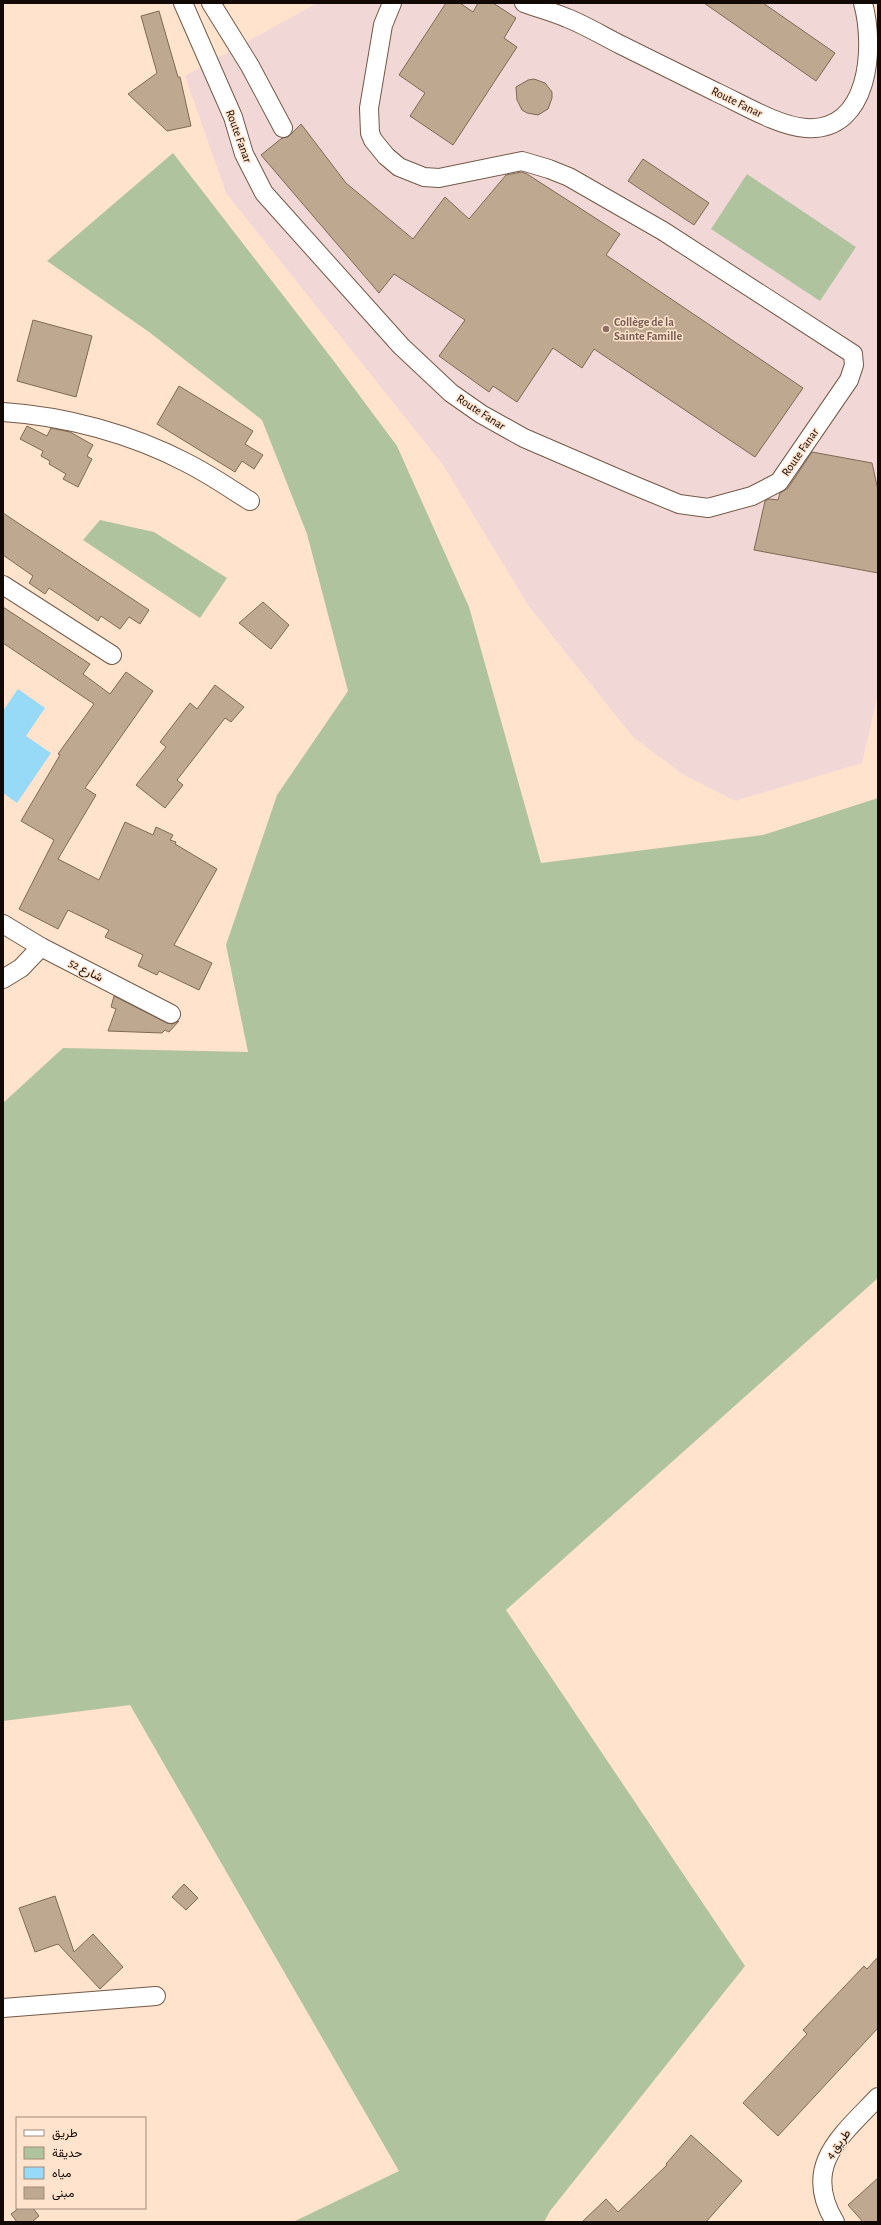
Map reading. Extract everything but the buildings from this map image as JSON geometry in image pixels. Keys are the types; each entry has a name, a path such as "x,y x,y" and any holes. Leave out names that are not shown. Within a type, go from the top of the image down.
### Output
{"street":[{"name":"Route Fanar","path":"183,3 233,117 244,154 264,192 401,346 451,393 481,414 524,438 679,504 708,508 752,496 779,482 849,380 854,365 853,354 663,231 569,177 549,169 522,162 439,178 424,177 399,167 386,156 373,140 370,133 368,108 383,25 392,3"},
{"path":"211,3 250,66 283,128"},
{"name":"Route Fanar","path":"524,3 568,18 760,114 806,128 823,126 838,121 851,109 860,95 868,62 868,39 863,3"},
{"path":"3,412 78,423 142,443 187,463 250,501"},
{"path":"3,586 112,655"},
{"name":"شارع 52","path":"3,924 41,947 170,1014"},
{"path":"3,979 21,968 41,947"},
{"path":"3,2008 156,1996"},
{"name":"طريق 4","path":"835,2222 824,2198 821,2184 825,2161 835,2145 878,2097"}],"shaded area":[{"name":"Collège de la Sainte Famille","path":"317,3 874,3 878,72 878,694 862,763 735,801 682,774 633,737 528,605 443,465 226,193 185,76"}],"green space":[{"path":"173,153 333,360 397,446 469,607 541,863 763,835 878,798 878,1278 506,1610 745,1966 550,2211 544,2222 293,2222 399,2171 130,1705 3,1721 3,1103 63,1048 248,1052 226,945 277,795 348,691 307,534 262,420 149,332 47,261"},
{"path":"747,174 856,247 820,301 711,229"},
{"path":"100,520 154,532 227,578 200,618 83,540"}],"water":[{"path":"18,689 45,708 26,736 51,753 17,803 3,793 3,711"}],"place":[{"name":"Collège de la Sainte Famille","path":"606,329"}]}
